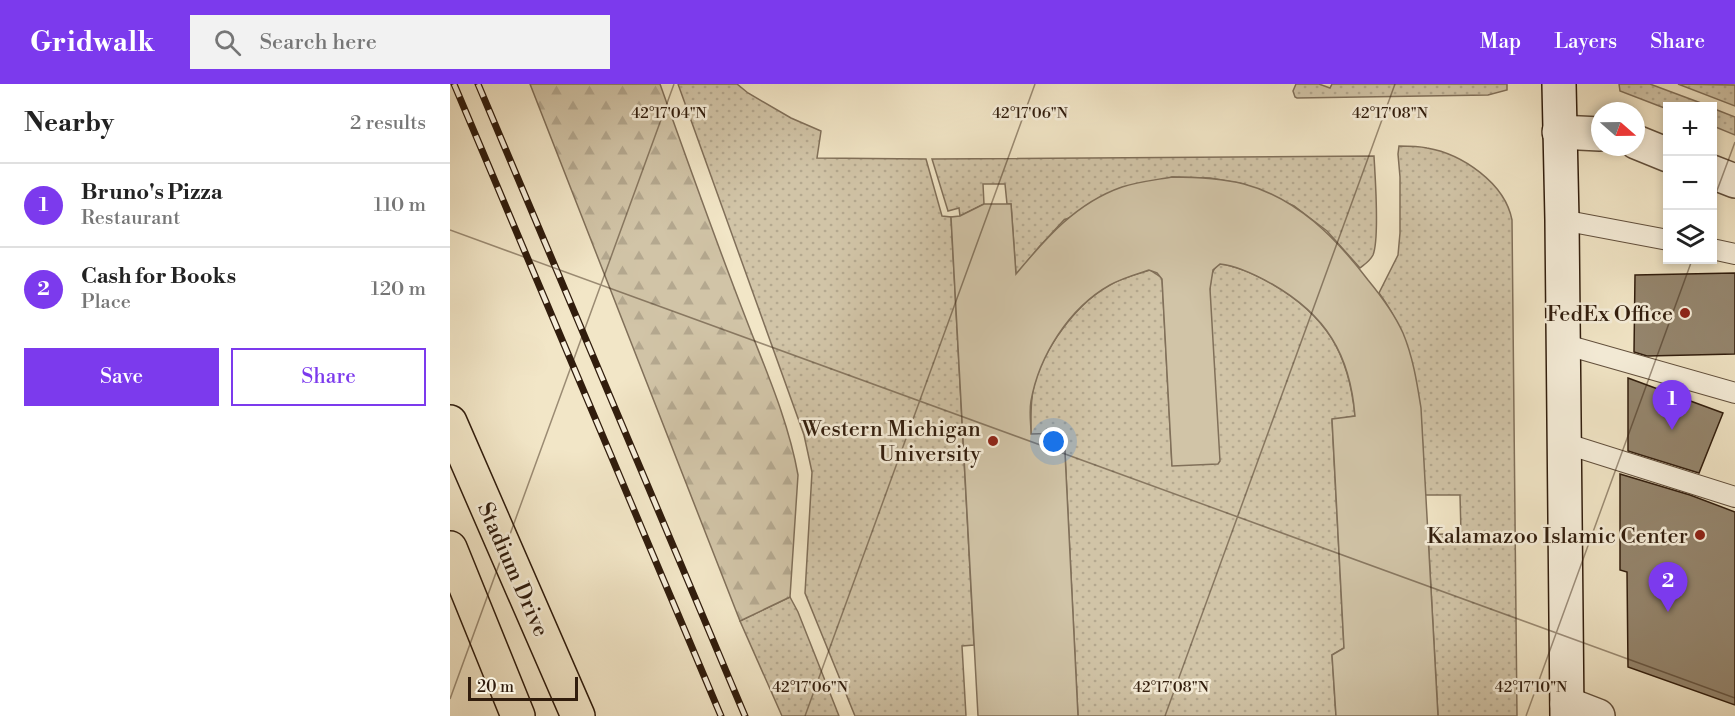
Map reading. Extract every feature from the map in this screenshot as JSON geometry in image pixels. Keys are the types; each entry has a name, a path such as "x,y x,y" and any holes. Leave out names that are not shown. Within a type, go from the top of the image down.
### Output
{"main road":[{"name":"Stadium Drive","path":"450,422 578,716"},
{"path":"450,548 518,716"}],"street":[{"path":"1559,84 1567,710 1598,716"},
{"path":"1559,132 1591,134"},
{"path":"1645,146 1663,153"},
{"path":"1717,174 1735,181"}],"lane":[{"path":"1562,220 1663,239"},
{"path":"1717,250 1735,254"},
{"path":"1563,344 1735,393"},
{"path":"1564,443 1735,497"}],"green space":[{"path":"530,84 660,84 774,392 788,433 798,475 790,597 740,621"},
{"path":"678,84 737,84 791,118 821,131 817,158 926,159 942,216 951,217 974,645 962,646 966,716 855,716 805,593 812,472 804,435"},
{"path":"1296,84 1319,84 1330,88 1332,84 1507,84 1507,90 1488,95 1297,98 1293,91"},
{"path":"1619,84 1650,84 1698,102 1663,102 1663,107 1620,91"},
{"path":"1678,84 1735,85 1735,106"},
{"path":"1717,110 1735,117 1735,135 1717,128"},
{"path":"1399,146 1440,151 1480,172 1501,194 1512,220 1517,716 1438,716 1428,535 1461,533 1460,495 1425,495 1421,416 1412,365 1405,340 1394,316 1379,293 1398,255"},
{"path":"1374,156 1375,247 1372,257 1360,268 1327,231 1294,206 1244,184 1210,178 1172,177 1064,220 1016,275 1011,204 1007,204 1005,184 983,184 984,204 960,216 959,208 948,211 932,159"},
{"path":"1172,177 1208,178 1244,184 1263,190 1298,209 1329,235 1356,264 1383,299 1399,326 1412,361 1421,408 1438,716 1336,716 1332,655 1344,648 1332,419 1355,416 1348,374 1332,338 1307,309 1260,277 1220,264 1213,270 1210,289 1220,461 1218,464 1172,466 1162,279 1157,273 1149,270 1130,276 1095,295 1069,320 1049,351 1041,367 1031,401 1031,434 1064,433 1078,716 978,716 951,217 960,216 984,204 1011,204 1016,274 1063,223 1090,202 1122,187"},
{"path":"1220,264 1240,269 1271,283 1306,308 1331,338 1347,373 1355,416 1332,420 1344,648 1332,655 1336,716 1078,716 1064,433 1031,435 1032,398 1037,375 1057,336 1099,291 1130,276 1150,270 1162,278 1172,466 1212,275 1214,269"},
{"path":"790,597 839,716 782,716 740,621"}],"building":[{"name":"FedEx Office","path":"1735,273 1735,354 1647,356 1634,352 1635,275"},
{"path":"1628,378 1723,413 1699,473 1628,451"},
{"path":"1620,474 1690,495 1735,512 1735,705 1628,667 1627,572 1620,570"}],"railway":[{"path":"454,84 721,716"},
{"path":"478,84 745,716"}],"place":[{"name":"FedEx Office","path":"1685,313"},
{"name":"Bruno's Pizza","path":"1672,430"},
{"name":"Western Michigan University","path":"993,441"},
{"name":"Kalamazoo Islamic Center","path":"1700,535"},
{"name":"Cash for Books","path":"1668,612"}]}
